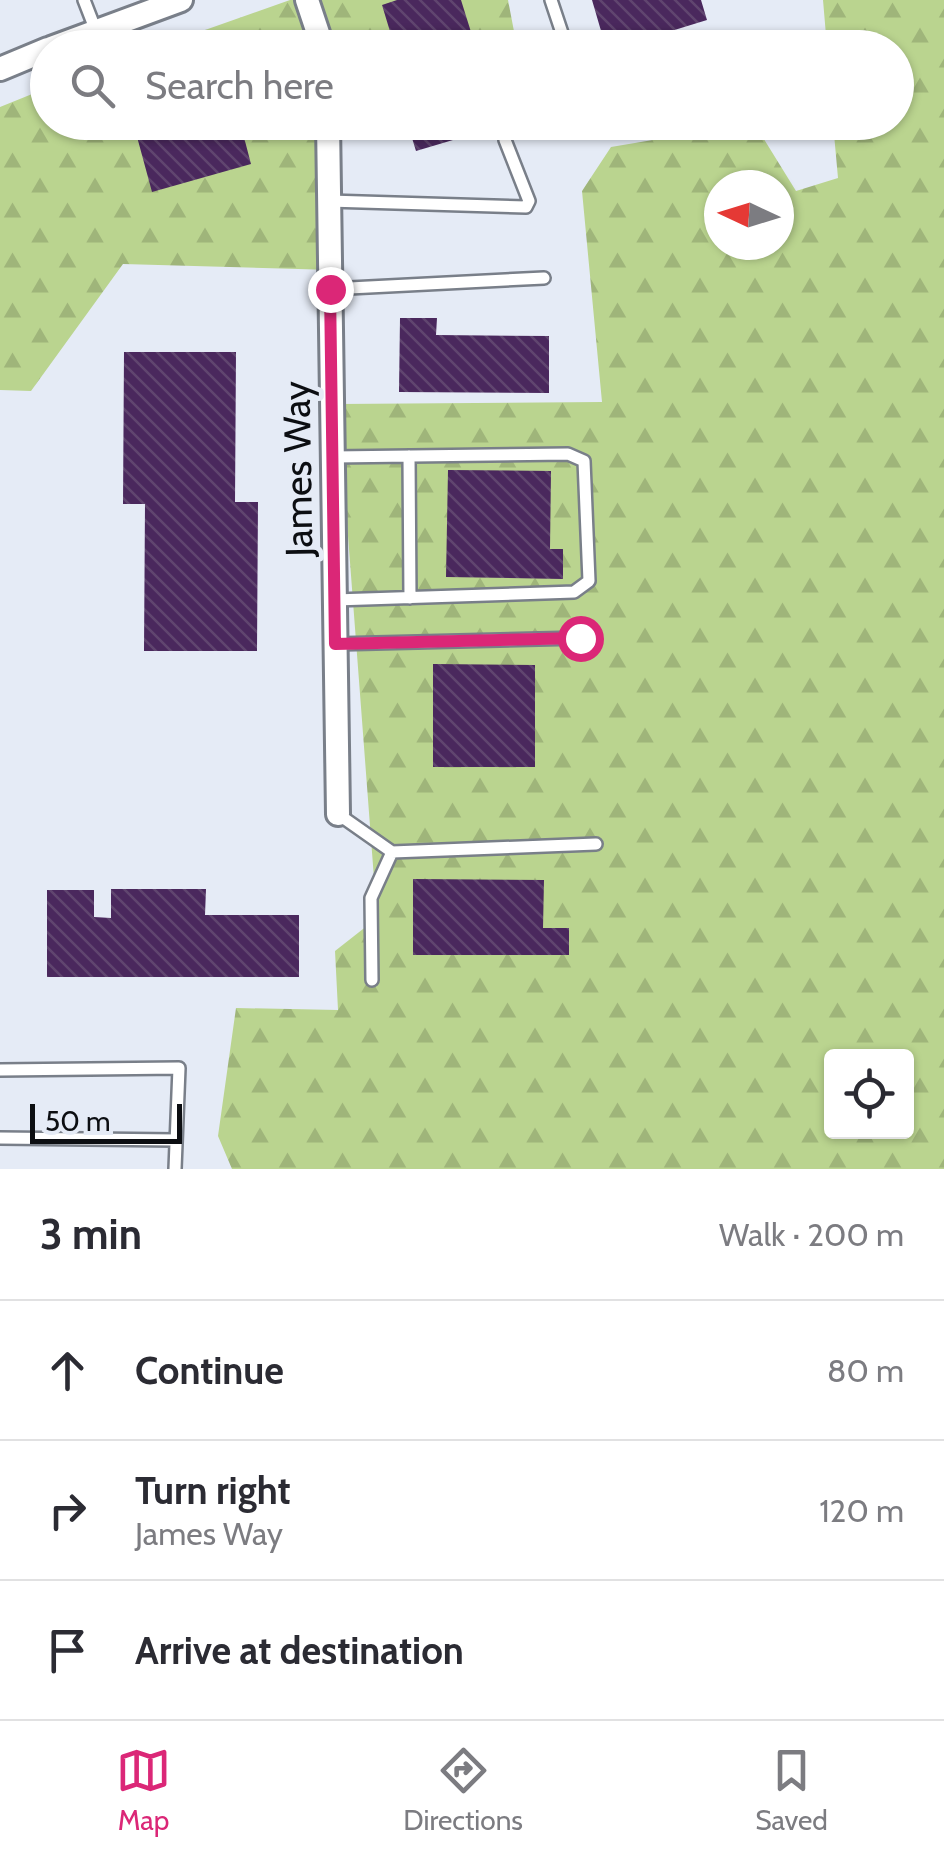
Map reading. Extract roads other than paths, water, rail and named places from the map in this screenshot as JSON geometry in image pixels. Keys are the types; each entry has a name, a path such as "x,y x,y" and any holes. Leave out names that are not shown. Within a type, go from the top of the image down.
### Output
{"street":[{"path":"307,0 317,30"},
{"path":"98,30 166,2"},
{"path":"0,68 30,56"},
{"name":"James Way","path":"328,140 338,814"}],"lane":[{"path":"84,0 96,30"},
{"path":"550,0 561,30"},
{"path":"329,201 526,208 529,200 506,140"},
{"path":"330,289 544,278"},
{"path":"333,458 568,454 584,461 588,582 574,592 335,600"},
{"path":"409,456 410,598"},
{"path":"335,644 580,638"},
{"path":"338,814 392,852 596,844"},
{"path":"372,980 372,898 392,852"},
{"path":"0,1070 179,1068 175,1169"},
{"path":"0,1138 176,1140"}]}
